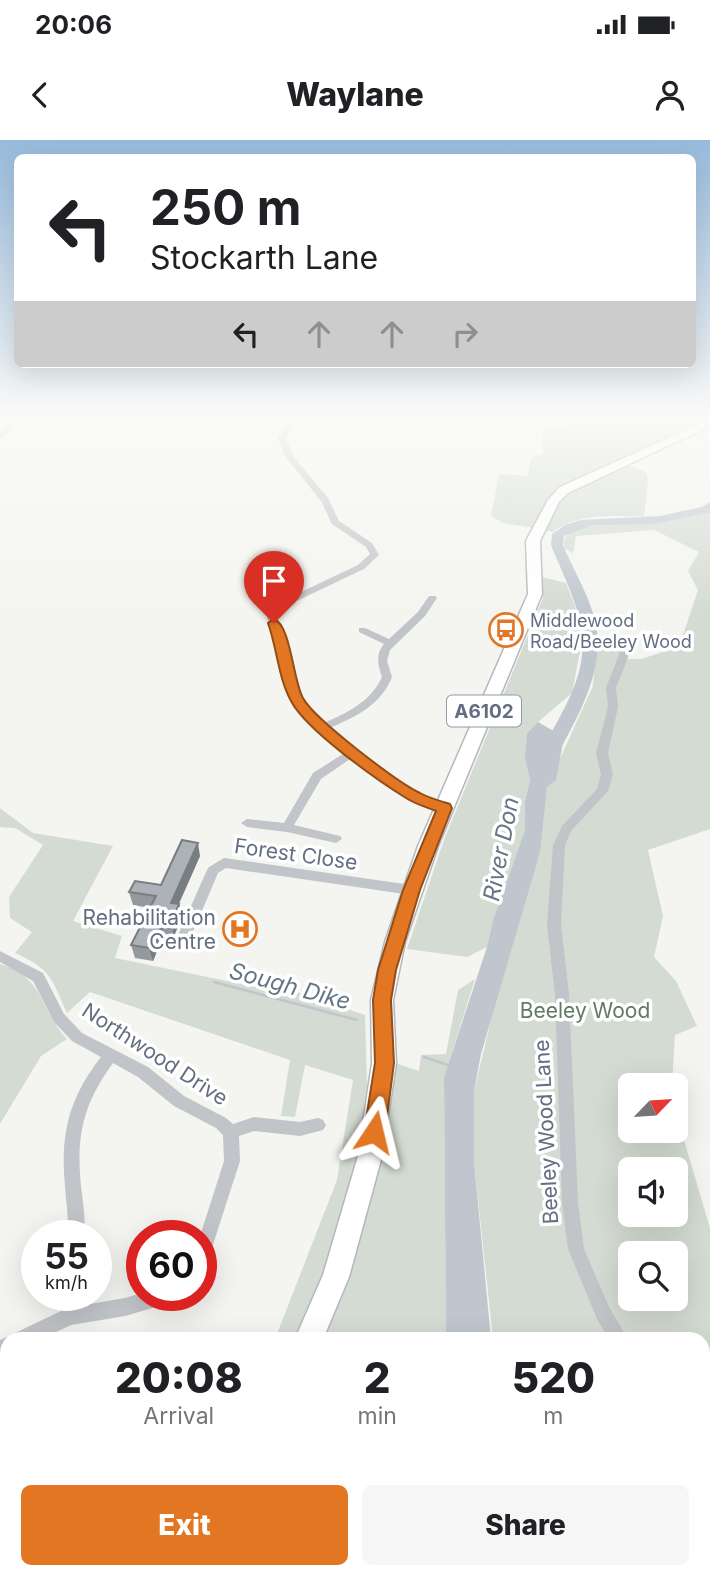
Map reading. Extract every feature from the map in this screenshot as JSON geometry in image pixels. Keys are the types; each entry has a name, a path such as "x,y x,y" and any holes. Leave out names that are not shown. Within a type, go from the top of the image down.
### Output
{"main road":[{"name":"A6102","path":"312,1332 336,1277 370,1156 384,1063 382,1000 387,970 411,890 535,594 536,578 531,547 554,500 564,490 579,483"}],"street":[{"path":"312,483 325,500 335,522 369,545 375,555 367,564 281,605 272,615 294,695 323,727 352,752 413,796 444,808"},
{"path":"323,727 355,712 380,691 387,677 382,661 389,643 422,614 432,598"},
{"path":"362,630 389,643"},
{"name":"Beeley Wood Lane","path":"615,1332 603,1313 576,1249 570,1202 562,994 554,925 559,845 566,829 603,791 607,775 602,753 613,707 611,688 629,642"},
{"path":"286,828 317,776 352,752"},
{"path":"247,822 336,839"},
{"name":"Forest Close","path":"182,942 213,870 224,863 411,890"},
{"name":"Northwood Drive","path":"0,956 34,973 42,982 59,1018 77,1037 143,1072 179,1101 221,1123 231,1132 232,1161 213,1220"},
{"path":"75,1220 70,1138 77,1111 88,1087 110,1056"},
{"name":"Northwood Drive","path":"231,1132 254,1124 300,1129 318,1125"},
{"path":"36,1332 69,1316 126,1307"},
{"path":"69,1311 69,1316"}],"green space":[{"path":"497,483 571,483 552,494 534,528 503,523 491,516"},
{"path":"587,483 648,483 644,516 585,518 553,532 543,530 555,505 567,492"},
{"name":"Beeley Wood","path":"710,503 710,829 648,850 663,916 654,957 676,981 697,1026 675,1035 673,1073 618,1073 618,1143 685,1143 710,1228 710,1332 492,1332 474,1161 474,1091 547,787 593,686 597,637 612,640 627,659 641,659 679,647 698,590 688,571 699,552 654,530 576,536 573,553 564,548 569,531 597,522 633,522 688,516"},
{"path":"542,577 566,583 584,630 572,693 538,722 525,759 530,780 525,801 525,830 493,920 487,947 467,957 407,949 444,840 543,598"},
{"path":"0,808 33,833 113,846 73,921 122,936 115,958 271,990 301,993 365,1015 367,1085 355,1176 330,1264 299,1332 278,1332 337,1180 353,1080 305,1065 295,1117 281,1116 290,1060 90,992 67,1013 43,970 15,953 32,932 10,918 9,897 43,845 15,828 0,827"},
{"path":"0,964 26,977 67,1039 41,1056 0,1124"},
{"path":"475,979 444,1077 446,1332 318,1332 389,1061 419,1071 421,1055 446,1054 458,990"}],"shaded area":[{"path":"538,722 564,737 556,780 547,787 540,852 481,1054 474,1091 474,1161 490,1332 446,1332 444,1077 487,947 493,920 525,830 525,801 530,780 525,759 527,734"}],"building":[{"path":"182,840 198,843 171,903 179,904 171,923 161,921 149,948 131,945 156,896 129,892 135,881 161,885"}],"waterway":[{"name":"River Don","path":"539,781 540,772 582,686 590,649 588,623 557,545 558,534 581,523 660,519 706,510 710,505"},
{"name":"Sough Dike","path":"214,982 357,1020"},
{"name":"Sough Dike","path":"424,1057 451,1066"}],"place":[{"name":"Middlewood Road/Beeley Wood","path":"506,630"},
{"name":"Rehabilitation Centre","path":"240,929"}],"route":[{"path":"274,623 291,686 298,702 306,711 352,752 413,796 444,808 411,890 387,970 382,1000 385,1053 383,1079 374,1132"}]}
